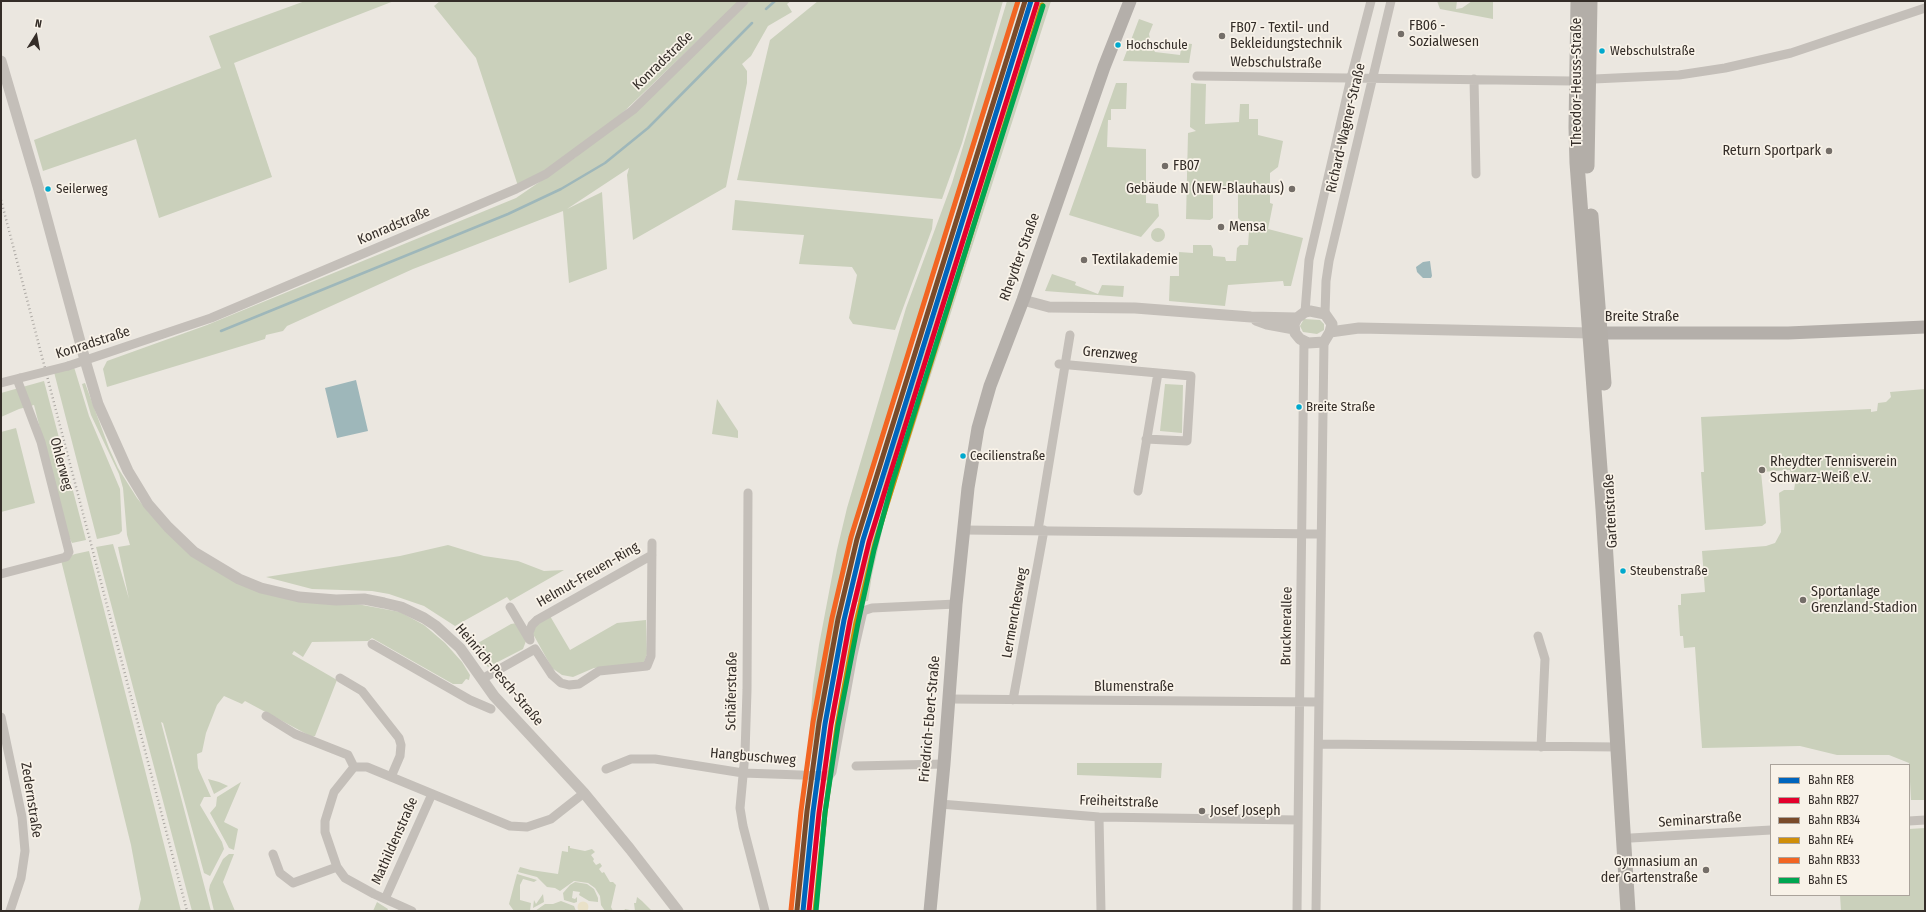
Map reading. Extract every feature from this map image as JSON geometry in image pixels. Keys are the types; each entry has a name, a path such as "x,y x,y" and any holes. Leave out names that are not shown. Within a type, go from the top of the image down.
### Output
{"main road":[{"name":"Rheydter Straße","path":"964,530 972,457 978,428 990,386 1023,300 1101,74 1130,1"},
{"name":"Theodor-Heuss-Straße","path":"1578,1 1582,161"},
{"name":"Theodor-Heuss-Straße","path":"1579,80 1590,1"},
{"name":"Gartenstraße","path":"1582,161 1596,332 1635,911"},
{"name":"Breite Straße","path":"1596,332 1788,334 1925,327"},
{"name":"Gartenstraße","path":"1596,332 1628,911"},
{"name":"Friedrich-Ebert-Straße","path":"930,911 944,764 956,604 964,530"}],"street":[{"name":"Konradstraße","path":"1,384 68,366 210,318 494,198 546,174 633,110 744,1"},
{"name":"Richard-Wagner-Straße","path":"1298,320 1309,260 1351,78 1371,1"},
{"name":"Richard-Wagner-Straße","path":"1325,314 1329,262 1391,1"},
{"name":"Webschulstraße","path":"1197,76 1579,80 1679,75 1725,68 1791,54 1925,8"},
{"path":"1,61 40,190 85,360"},
{"path":"1474,79 1476,174"},
{"path":"1023,300 1048,307 1135,308 1251,317 1267,324 1298,320 1315,311 1325,314 1331,328 1324,342 1316,911"},
{"path":"1298,320 1297,337 1304,342 1315,344 1324,342"},
{"name":"Breite Straße","path":"1331,328 1596,332"},
{"name":"Lermenchesweg","path":"1013,700 1041,530 1062,364 1070,335"},
{"name":"Brucknerallee","path":"1297,911 1304,342"},
{"name":"Heinrich-Pesch-Straße","path":"85,360 98,404 133,481 148,504 162,521 194,552 239,579 279,593 299,597 336,600 364,599 401,607 424,618 460,648 494,696 584,794 630,849 678,911"},
{"name":"Grenzweg","path":"1062,364 1191,376 1187,441 1146,439"},
{"path":"1138,491 1158,373"},
{"name":"Ohlerweg","path":"1,574 66,557 69,552 41,442 18,379"},
{"name":"Schäferstraße","path":"748,493 746,690 743,773 740,808 743,826 765,911"},
{"path":"964,530 1321,534"},
{"name":"Helmut-Freuen-Ring","path":"510,606 552,675 561,683 569,685 579,684 599,671 647,666 652,656 652,543"},
{"name":"Helmut-Freuen-Ring","path":"530,640 529,633 532,625 537,620 652,555"},
{"name":"Hangbuschweg","path":"606,769 616,763 631,759 655,759 743,773 827,777 832,772 861,614 872,608 956,604"},
{"path":"1538,636 1545,659 1541,747"},
{"name":"Heinrich-Pesch-Straße","path":"372,644 470,700 491,709"},
{"path":"482,679 535,649"},
{"path":"340,678 362,691 399,738 401,745 400,756 391,777"},
{"name":"Blumenstraße","path":"948,699 1319,702"},
{"name":"Zedernstraße","path":"1,716 22,817 25,851 21,878 10,911"},
{"path":"266,716 295,734 348,755 354,767"},
{"path":"1319,744 1618,747"},
{"path":"856,766 944,764"},
{"name":"Mathildenstraße","path":"412,911 345,878 337,866 325,832 325,821 334,792 354,767 367,767 510,826 527,827 551,819 584,794"},
{"name":"Mathildenstraße","path":"385,899 432,794"},
{"name":"Freiheitstraße","path":"940,804 1099,817 1298,820"},
{"path":"1099,817 1101,911"},
{"path":"1910,821 1925,820"},
{"name":"Seminarstraße","path":"1631,838 1770,830"},
{"path":"273,854 280,873 293,883 337,866"}],"green space":[{"path":"305,1 394,1 234,63 272,177 159,218 136,139 43,171 34,140 221,68 209,36"},
{"path":"440,1 739,1 610,125 553,166 518,186 476,58 434,6"},
{"path":"746,1 791,1 787,4 792,12 768,26 751,56 742,64 747,71 747,83 726,187 633,240 627,175 629,168 567,209 602,192 607,269 569,283 563,211 413,269 287,326 283,331 266,335 265,339 107,387 103,369 107,361 207,325 516,198 576,157"},
{"path":"818,1 1003,1 962,143 942,199 737,180 770,40"},
{"path":"1007,1 1021,1 896,396 857,525 839,600 809,768 807,768 813,685 819,645 837,550 847,508 906,308 952,183"},
{"path":"1036,1 1051,1 885,518 872,575 868,601 857,602 834,723 829,722 845,632 863,555 894,447"},
{"path":"1437,1 1457,1 1456,9 1462,8 1472,1 1493,1 1493,19 1440,9"},
{"path":"1139,19 1153,24 1149,34 1151,44 1155,52 1180,55 1182,43 1192,44 1189,63 1123,61"},
{"path":"1116,83 1127,83 1126,109 1111,109 1111,120 1108,120 1107,147 1146,149 1146,203 1158,204 1159,216 1141,237 1069,215"},
{"path":"1191,83 1206,84 1205,124 1239,122 1240,104 1249,104 1249,119 1258,119 1258,135 1283,141 1278,167 1270,173 1270,203 1273,204 1268,229 1303,238 1291,286 1284,286 1283,281 1228,285 1225,306 1169,301 1170,276 1179,276 1179,252 1193,253 1193,245 1211,245 1213,249 1213,256 1225,257 1226,261 1236,261 1237,248 1240,245 1248,245 1249,232 1253,232 1253,221 1241,221 1238,218 1238,189 1213,189 1213,218 1210,220 1186,219 1188,133 1196,131 1190,127"},
{"path":"735,200 933,219 932,229 895,330 853,324 849,318 857,275 852,267 799,264 804,235 732,230"},
{"path":"1158,228 1163,230 1165,235 1163,240 1158,242 1153,240 1151,235 1153,230"},
{"path":"1052,274 1076,282 1075,285 1098,294 1102,285 1124,286 1123,297 1045,291"},
{"path":"1304,319 1320,320 1324,324 1324,330 1317,334 1303,332 1300,326"},
{"path":"74,367 89,416 120,489 122,531 119,534 97,539 54,372"},
{"path":"44,381 86,540 72,543 66,531 34,405 19,409 1,417 1,393"},
{"path":"85,383 118,468 137,498 151,515 233,581 400,612 424,625 445,643 462,662 470,675 469,680 466,679 462,684 453,684 372,638 368,641 312,642 303,657 294,651 292,654 337,680 315,736 312,737 245,701 242,704 224,696 217,705 206,733 202,752 197,754 198,768 211,797 204,797 200,805 222,842 224,849 210,876 204,873 163,723 161,722 211,911 192,911 96,547 113,544 129,599 118,547 130,545 127,535 123,488 119,474 91,415 82,384"},
{"path":"1165,384 1183,385 1182,433 1160,431"},
{"name":"Sportanlage Grenzland-Stadion","path":"1925,389 1925,800 1911,800 1910,764 1889,755 1837,755 1800,746 1702,748 1695,647 1684,648 1683,636 1680,636 1678,605 1681,605 1681,594 1705,592 1702,551 1766,546 1775,543 1781,532 1779,493 1784,490 1794,490 1796,477 1800,476 1791,476 1790,470 1761,472 1766,523 1762,526 1705,530 1701,472 1704,472 1701,417 1871,409 1871,412 1877,411 1878,403 1886,402 1891,397 1890,392"},
{"path":"717,399 738,431 738,438 712,434"},
{"path":"16,428 35,503 1,512 1,432"},
{"path":"448,545 484,556 518,561 544,571 564,570 510,601 507,597 455,626 424,606 389,594 372,591 312,589 266,577 400,556"},
{"path":"89,551 181,911 138,911 141,899 131,845 61,560 75,554"},
{"path":"550,616 570,650 617,623 646,620 647,654 644,662 594,668 573,677 562,675 552,668 533,634 535,625"},
{"path":"517,623 526,641 523,649 488,667 471,647 511,624"},
{"path":"1077,763 1162,763 1161,778 1077,775"},
{"path":"208,779 219,782 228,786 214,794"},
{"path":"241,782 224,822 238,829 234,850 229,848 210,813 216,806 217,797"},
{"path":"1925,828 1925,911 1841,911 1840,896 1910,896 1910,829"},
{"path":"568,846 570,846 570,848 585,851 592,849 595,852 591,855 594,859 593,861 596,865 600,863 602,866 599,869 602,873 604,872 610,882 613,882 616,885 611,907 613,911 605,911 601,905 600,896 595,888 588,883 574,881 560,891 555,888 547,887 537,877 518,872 520,867 558,874 562,851 568,852"},
{"path":"229,854 234,854 223,882 235,911 214,911 209,890 210,885 223,859"},
{"path":"517,874 537,880 534,882 523,879 520,885 520,900 531,903 530,911 514,911 509,904"},
{"path":"575,882 587,884 594,889 598,902 589,901 579,895 580,892 573,891 572,898 575,899 577,897 577,902 574,903 564,900 563,893"},
{"path":"543,894 544,902 533,908 534,900 536,904"},
{"path":"637,897 652,911 635,911 634,903 636,903"},
{"path":"561,901 574,906 576,911 535,911 545,904 553,904"},
{"path":"377,902 388,909 387,911 373,911"},
{"path":"625,909 635,911 624,911"}],"sand":[{"path":"581,902 585,902 587,903 587,911 581,912 578,909 578,905"}],"water":[{"path":"1430,261 1432,276 1431,278 1423,278 1417,272 1416,267 1423,262"},
{"path":"356,380 368,431 337,438 325,388"}],"waterway":[{"path":"766,9 775,1"},
{"path":"221,331 508,214 561,189 605,163 648,128 752,23"}],"railway":[{"path":"1,200 187,911"}],"rail line":[{"name":"RB33","path":"791,910 801,811 813,722 832,618 851,537 1018,1"},
{"name":"RB34","path":"797,910 807,811 819,723 838,619 857,539 1025,1"},
{"name":"RE8","path":"803,911 813,812 825,724 844,620 863,540 1031,1"},
{"name":"RB27","path":"809,911 819,813 831,725 850,621 869,542 1037,3"},
{"name":"RE4","path":"815,911 825,813 837,726 856,622 875,543 1042,5"},
{"name":"ES","path":"816,911 825,813 838,726 874,550 892,484 1043,6"}],"place":[{"name":"FB06 - Sozialwesen","path":"1401,34"},
{"name":"FB07 - Textil- und Bekleidungstechnik","path":"1222,36"},
{"name":"Hochschule","path":"1118,45"},
{"name":"Webschulstraße","path":"1602,51"},
{"name":"Return Sportpark","path":"1829,151"},
{"name":"FB07","path":"1165,166"},
{"name":"Seilerweg","path":"48,189"},
{"name":"Gebäude N (NEW-Blauhaus)","path":"1292,189"},
{"name":"Mensa","path":"1221,227"},
{"name":"Textilakademie","path":"1084,260"},
{"name":"Breite Straße","path":"1299,407"},
{"name":"Cecilienstraße","path":"963,456"},
{"name":"Rheydter Tennisverein Schwarz-Weiß e.V.","path":"1762,470"},
{"name":"Steubenstraße","path":"1623,571"},
{"name":"Sportanlage Grenzland-Stadion","path":"1803,600"},
{"name":"Josef Joseph","path":"1202,811"},
{"name":"Gymnasium an der Gartenstraße","path":"1706,870"}]}
